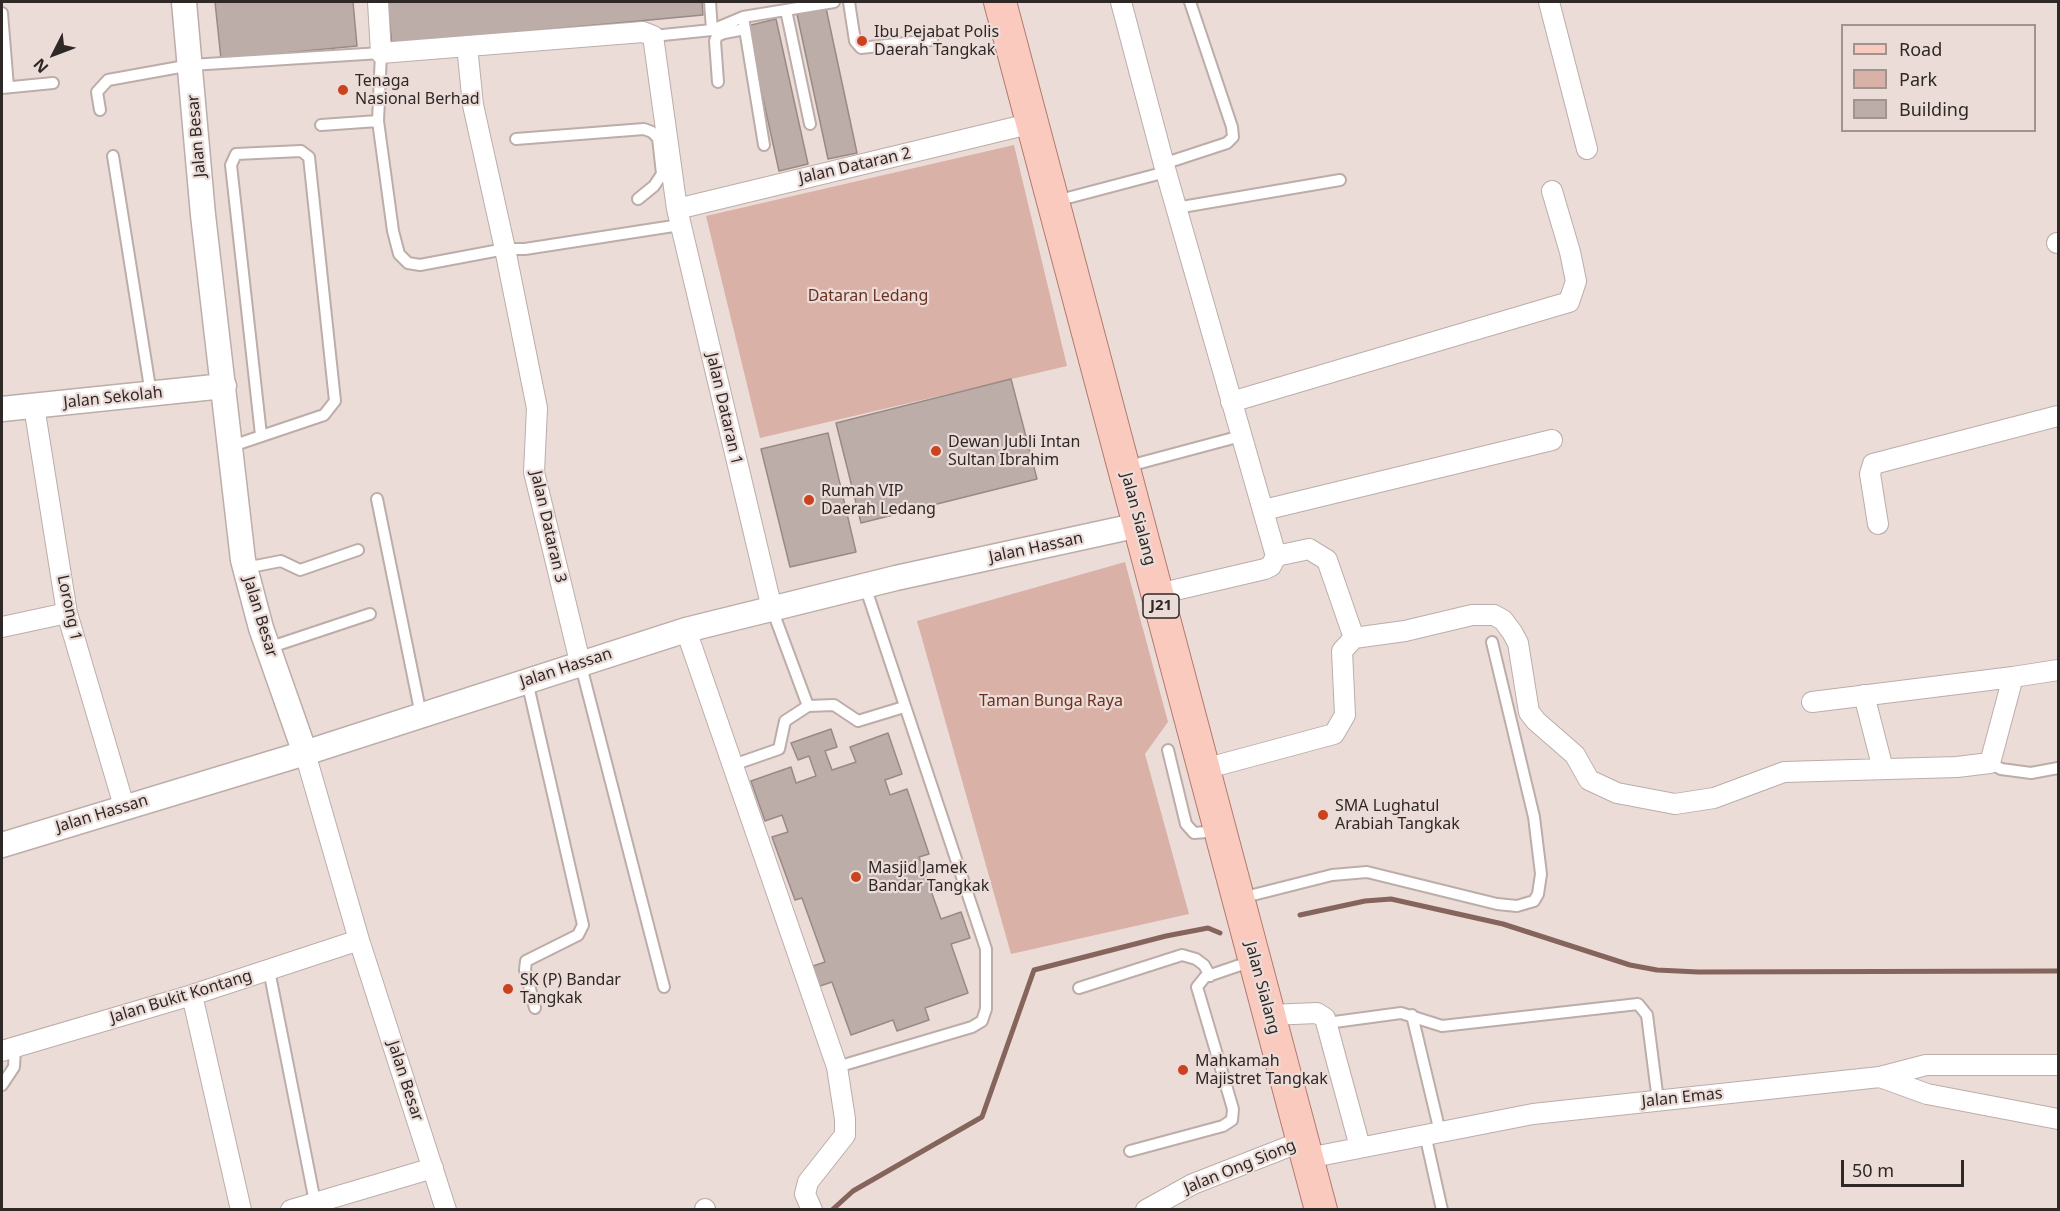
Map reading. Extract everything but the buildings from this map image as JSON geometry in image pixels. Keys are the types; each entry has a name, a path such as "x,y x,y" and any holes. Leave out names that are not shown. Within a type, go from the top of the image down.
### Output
{"main road":[{"name":"Jalan Sialang","path":"1000,2 1321,1209"}],"street":[{"name":"Jalan Besar","path":"184,2 203,215 245,568 268,648 305,753 359,940 446,1209"},
{"path":"378,2 381,53 643,32 652,36"},
{"path":"1121,2 1176,208 1276,556 1271,566 1265,569 1158,594"},
{"path":"1549,2 1587,149"},
{"name":"Jalan Dataran 1","path":"652,36 679,217 772,609"},
{"name":"Jalan Dataran 3","path":"467,46 473,105 506,249 537,408 534,472 580,662"},
{"name":"Jalan Dataran 2","path":"679,217 1033,123"},
{"path":"1231,402 1569,302 1576,281 1552,191"},
{"name":"Jalan Sekolah","path":"2,409 224,386"},
{"name":"Lorong 1","path":"34,406 67,613 124,806"},
{"path":"1878,524 1870,474 1873,464 2058,416"},
{"path":"1267,519 1552,440"},
{"name":"Jalan Hassan","path":"2,845 124,806 305,753 580,662 686,630 865,586 1139,525"},
{"path":"1276,556 1309,549 1327,560 1354,638"},
{"path":"2,627 67,613"},
{"path":"1204,769 1334,734 1345,715 1342,651 1354,638 1405,631 1472,615 1494,615 1503,620 1518,643 1529,712 1536,721 1575,754 1589,780 1617,793 1675,804 1714,798 1784,772 1990,763 2013,677"},
{"path":"686,630 837,1067 845,1119 844,1135 808,1182 805,1194 812,1209"},
{"path":"1812,702 2058,670"},
{"path":"1864,696 1883,769"},
{"name":"Jalan Bukit Kontang","path":"8,1049 192,994 359,940"},
{"path":"192,994 241,1209"},
{"path":"1270,1015 1317,1013 1327,1023 1360,1147"},
{"name":"Jalan Emas","path":"1305,1149 1360,1147 1533,1114 1880,1077 1926,1065 2058,1065"},
{"path":"1880,1077 1927,1094 2058,1119"},
{"name":"Jalan Ong Siong","path":"1152,1208 1193,1184 1305,1149"},
{"path":"291,1209 433,1168"}],"lane":[{"path":"710,2 712,30"},
{"path":"652,36 712,30 743,17 834,2"},
{"path":"849,2 855,41 861,48 932,40"},
{"path":"1053,202 1165,168 1227,144 1233,137 1232,127 1190,2"},
{"path":"786,10 810,123"},
{"path":"2,13 5,88 53,83"},
{"path":"743,17 764,145"},
{"path":"718,82 715,41 717,36 745,29"},
{"path":"100,110 97,92 108,80 191,65 381,53 378,121 393,231 399,254 408,262 420,265 506,249 525,249 679,217"},
{"path":"321,125 378,121"},
{"path":"516,139 644,129 652,132 658,138 662,174 654,186 638,199"},
{"path":"230,447 324,415 335,401 309,156 301,152 236,154 231,165 261,435"},
{"path":"113,156 151,394"},
{"path":"1176,208 1340,180"},
{"path":"1124,468 1241,436"},
{"path":"377,499 421,715"},
{"path":"245,568 281,561 300,570 358,550"},
{"path":"837,1067 972,1027 982,1021 986,1009 986,949 865,586"},
{"path":"772,609 807,706"},
{"path":"268,648 370,614"},
{"path":"1239,898 1332,875 1367,872 1497,904 1517,906 1534,901 1538,894 1541,874 1534,818 1492,642"},
{"path":"580,662 664,987"},
{"path":"527,680 583,925 578,936 526,961 525,970 536,1008"},
{"path":"733,765 779,749 784,721 807,706 834,705 858,721 904,707"},
{"path":"1168,750 1186,824 1194,833 1221,830"},
{"path":"1990,763 2001,769 2031,773 2058,768"},
{"path":"1079,988 1182,955 1196,959 1204,965 1210,976"},
{"path":"1130,1151 1223,1126 1232,1120 1233,1109 1197,992 1198,983 1210,976 1255,960"},
{"path":"269,970 315,1202"},
{"path":"1327,1023 1401,1013 1442,1026 1638,1004 1647,1015 1658,1101"},
{"path":"1412,1015 1433,1133 1442,1209"},
{"path":"2,1085 14,1067 8,1049"}],"green space":[{"name":"Dataran Ledang","path":"1014,145 1067,366 760,438 706,216"},
{"name":"Taman Bunga Raya","path":"1125,562 1168,722 1145,754 1189,914 1011,954 917,621"}],"waterway":[{"path":"1300,915 1365,901 1391,899 1503,924 1630,965 1657,970 1698,972 2058,971"},
{"path":"832,1210 853,1191 982,1117 1034,970 1166,936 1208,928 1220,933"}],"place":[{"name":"Ibu Pejabat Polis Daerah Tangkak","path":"862,41"},
{"name":"Tenaga Nasional Berhad","path":"343,90"},
{"name":"Dewan Jubli Intan Sultan Ibrahim","path":"936,451"},
{"name":"Rumah VIP Daerah Ledang","path":"809,500"},
{"name":"SMA Lughatul Arabiah Tangkak","path":"1323,815"},
{"name":"Masjid Jamek Bandar Tangkak","path":"856,877"},
{"name":"SK (P) Bandar Tangkak","path":"508,989"},
{"name":"Mahkamah Majistret Tangkak","path":"1183,1070"}]}
